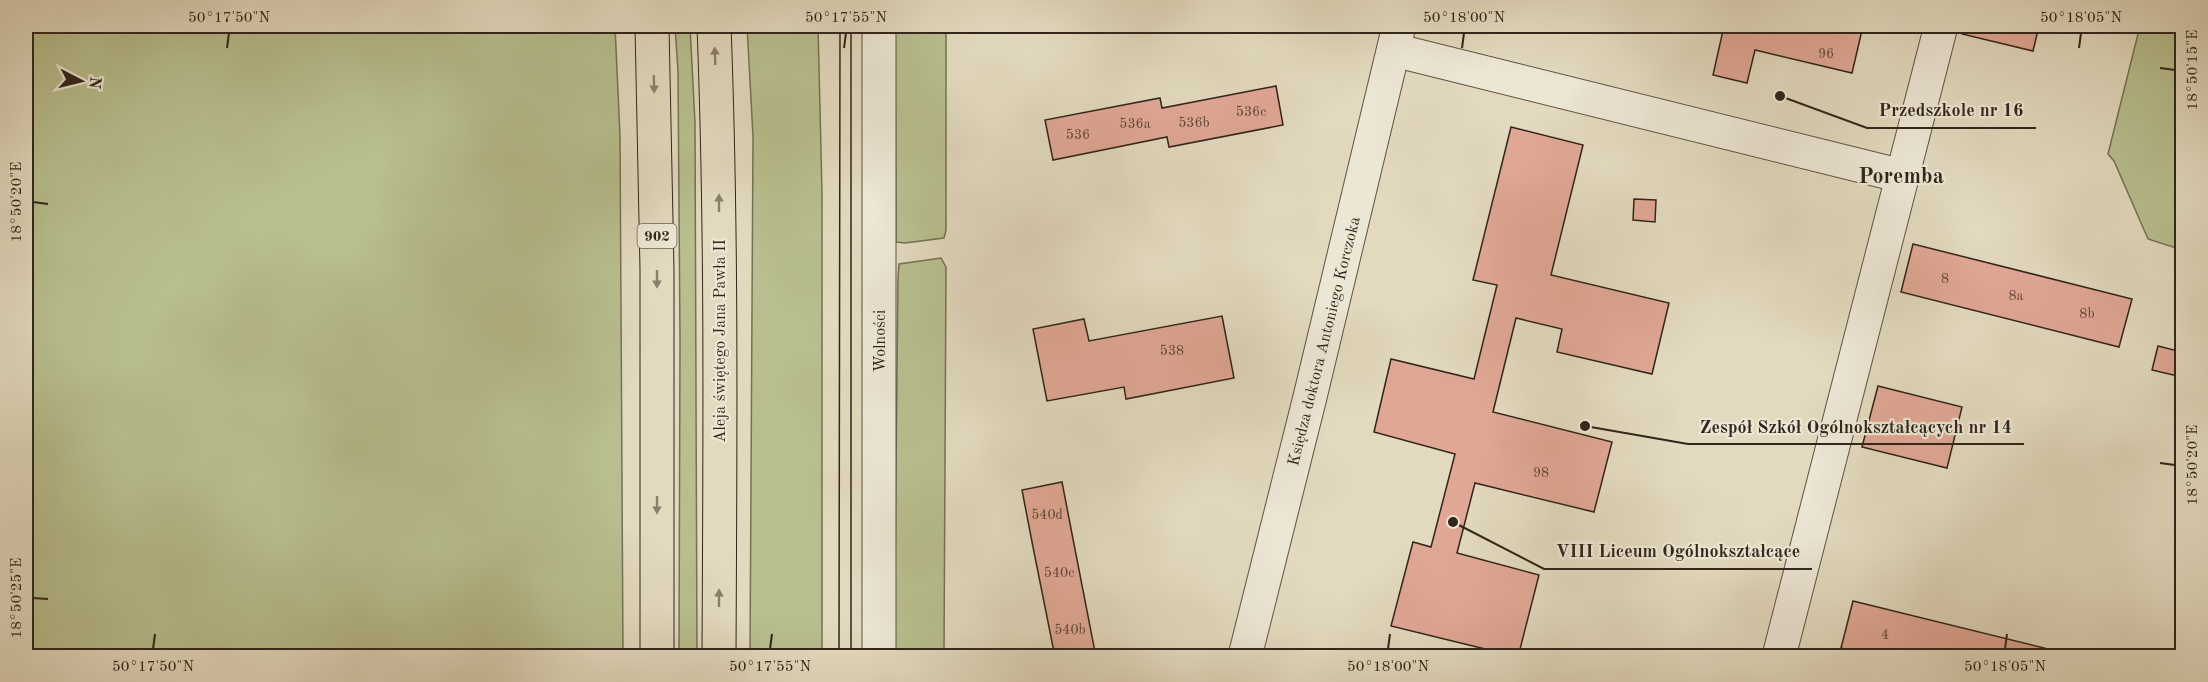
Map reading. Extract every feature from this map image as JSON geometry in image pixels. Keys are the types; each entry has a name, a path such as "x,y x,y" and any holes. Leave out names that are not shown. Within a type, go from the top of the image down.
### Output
{"main road":[{"name":"902","path":"652,26 657,270 657,657"},
{"name":"Aleja świętego Jana Pawła II","path":"714,26 718,128 720,313 719,657"}],"street":[{"name":"Wolności","path":"879,26 879,657"},
{"path":"1779,657 1941,26"},
{"path":"1396,38 1902,176"},
{"name":"Księdza doktora Antoniego Korczoka","path":"1245,657 1396,38"}],"green space":[{"path":"26,26 615,26 620,136 623,656 26,656"},
{"path":"675,26 690,26 695,123 697,656 679,656 680,340 678,71"},
{"path":"747,26 818,26 822,193 822,656 750,656 753,136"},
{"path":"895,26 946,26 946,230 944,238 896,242"},
{"path":"2140,26 2182,26 2182,250 2148,239 2114,161 2108,154"},
{"path":"941,258 946,267 944,656 894,656 899,264"}],"building":[{"path":"1724,26 1766,26 1799,33 1801,26 1863,26 1852,73 1755,50 1747,83 1713,75"},
{"path":"1963,26 2039,26 2033,51 1962,34"},
{"path":"1276,86 1283,125 1169,147 1167,137 1053,160 1045,120 1160,98 1162,108"},
{"path":"1511,127 1583,145 1551,275 1669,303 1652,374 1557,352 1562,329 1516,318 1493,412 1612,442 1594,512 1475,483 1457,553 1539,575 1518,657 1391,626 1413,542 1431,547 1455,454 1374,432 1391,359 1474,379 1497,285 1473,280"},
{"path":"1634,199 1656,200 1655,222 1633,220"},
{"path":"1913,244 2132,299 2119,347 1901,292"},
{"path":"1222,316 1234,378 1126,399 1124,387 1047,401 1033,329 1084,319 1089,341"},
{"path":"2158,346 2182,352 2182,377 2152,370"},
{"path":"1878,386 1962,407 1947,468 1862,447"},
{"path":"1062,482 1096,657 1055,657 1033,547 1022,490"},
{"path":"1853,601 2048,649 2047,657 1873,657 1841,648"}],"tram line":[{"path":"839,656 840,26"},
{"path":"851,26 851,656"}],"place":[{"name":"Przedszkole nr 16","path":"1780,96"},
{"name":"Zespół Szkół Ogólnokształcących nr 14","path":"1585,426"},
{"name":"VIII Liceum Ogólnokształcące","path":"1453,522"}],"district":[{"name":"Poremba","path":"1901,175"}]}
